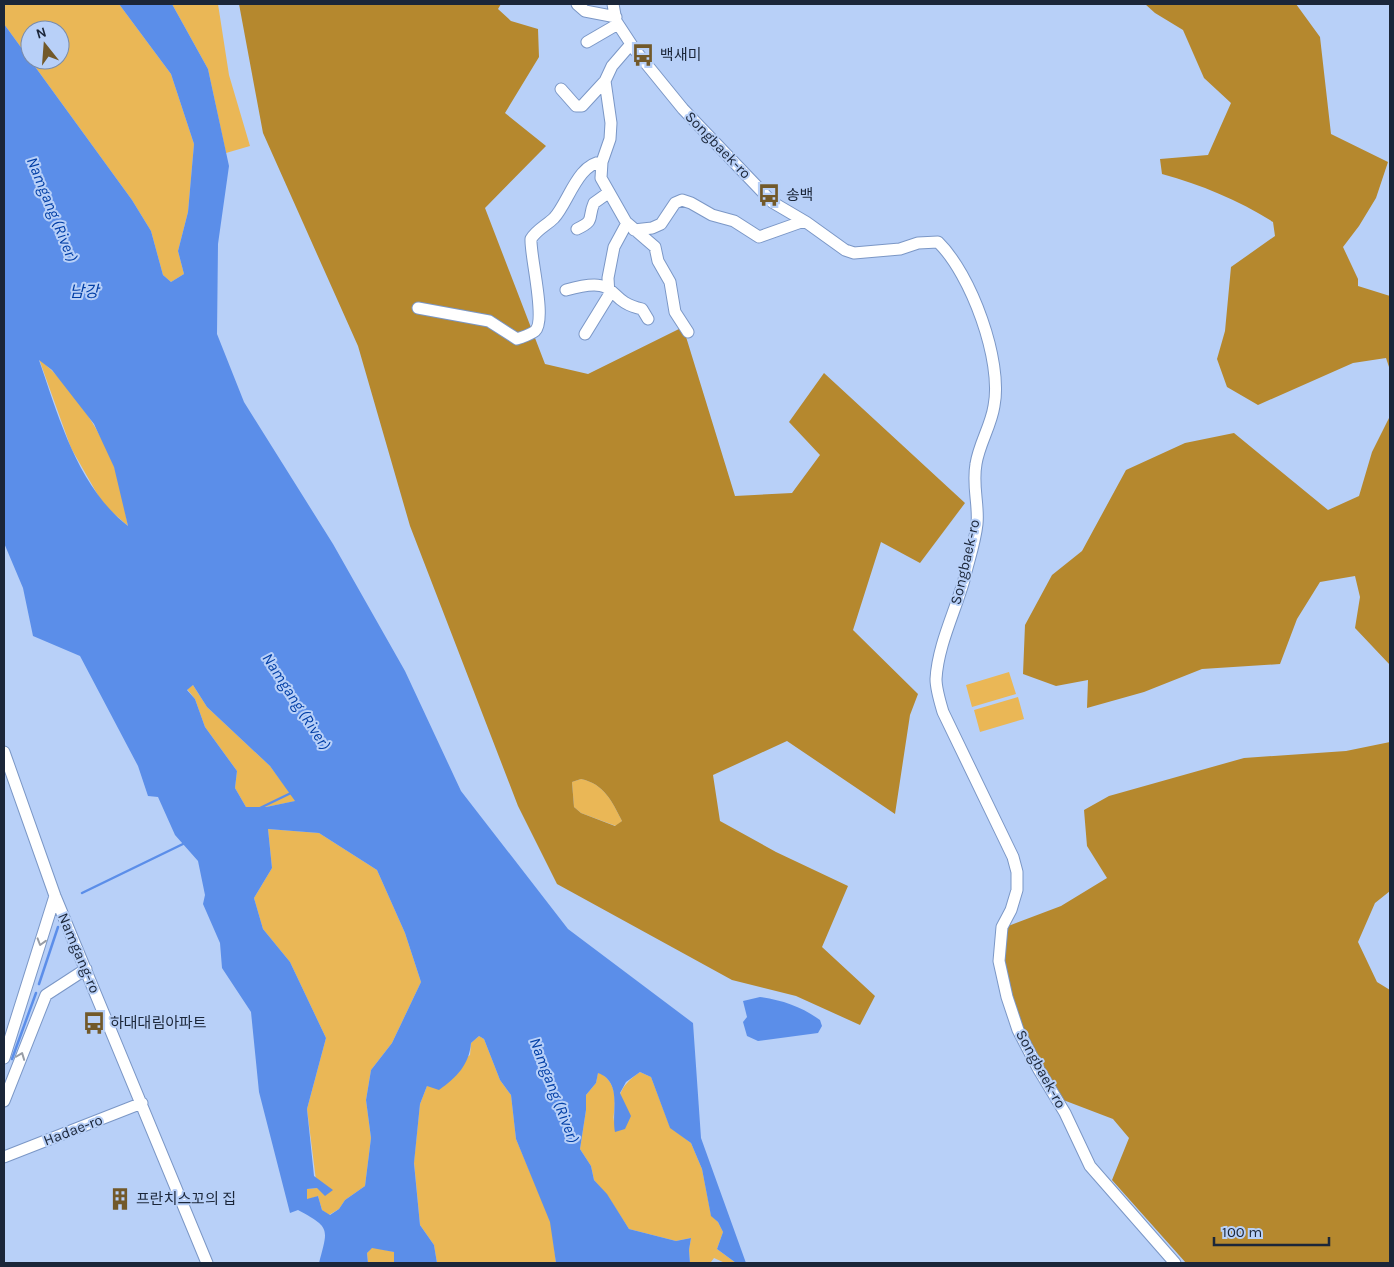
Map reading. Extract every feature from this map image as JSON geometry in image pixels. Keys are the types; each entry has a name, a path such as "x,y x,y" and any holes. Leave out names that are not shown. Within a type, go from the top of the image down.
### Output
{"street":[{"path":"577,4 586,11 617,20"},
{"name":"Songbaek-ro","path":"613,4 617,20 631,44 682,109 772,202 804,221 845,250 854,253 900,249 918,243 938,242 957,269 980,310 996,378 996,397 976,462 973,488 976,525 964,581 939,659 936,680 939,697 943,712 1013,857 1017,872 1017,890 1002,927 999,961 1007,997 1018,1030 1038,1070 1065,1112 1090,1166 1175,1263"},
{"path":"587,42 617,20"},
{"path":"561,89 576,106 582,106 606,81 612,66 631,44"},
{"path":"606,81 611,123 610,139 602,162 601,178 608,193 631,226 655,247 658,261 670,282 674,312 688,332"},
{"path":"418,308 489,321 517,338 535,331 538,327 539,310 531,239 554,217 589,168 594,163 602,162"},
{"path":"577,229 588,224 594,203 608,193"},
{"path":"631,226 652,228 661,224 675,203 682,200 691,202 712,215 734,221 759,237 804,221"},
{"path":"586,334 607,298 614,247 631,226"},
{"path":"566,290 594,284 608,286 630,307 642,309 648,319"},
{"name":"Namgang-ro","path":"4,752 55,896 142,1103 206,1263"},
{"path":"4,1058 55,896"},
{"path":"4,1102 42,1003 49,991 86,969"},
{"path":"25,995 32,989 40,990 43,995 42,1003"},
{"name":"Hadae-ro","path":"4,1157 142,1103"}],"shaded area":[{"path":"4,4 119,4 171,74 194,144 188,212 178,251 184,274 171,282 163,275 151,231 132,200 37,70 70,70 70,20 20,20 20,46 4,24"},
{"path":"172,4 218,4 229,75 250,146 226,153 208,69"},
{"path":"239,4 501,4 498,9 511,21 538,29 539,57 505,113 546,146 485,208 545,364 588,374 683,327 735,496 792,493 820,455 789,422 824,373 965,503 920,563 881,542 853,630 918,694 910,715 895,814 787,741 713,775 720,821 776,852 848,886 822,947 875,996 860,1025 796,996 732,980 557,884 518,806 410,526 358,346 263,133","holes":["581,779 589,781 601,789 615,807 622,821 615,826 581,813 574,807 572,782"]},
{"path":"1145,4 1296,4 1320,37 1331,134 1388,162 1376,198 1359,226 1343,247 1358,279 1358,286 1390,296 1390,370 1386,358 1353,363 1258,405 1227,387 1217,359 1225,331 1231,267 1275,236 1273,222 1219,194 1162,174 1160,159 1208,155 1231,103 1204,78 1183,30 1155,13"},
{"path":"39,359 51,369 73,394 101,437 116,473 128,526 103,504 71,448"},
{"path":"1390,416 1390,665 1355,628 1360,597 1355,576 1320,582 1297,619 1280,664 1202,669 1144,692 1087,708 1088,680 1056,686 1023,674 1025,625 1052,575 1082,551 1126,470 1185,443 1234,433 1328,510 1359,496 1372,452"},
{"path":"1009,672 1016,694 972,707 966,685"},
{"path":"193,685 207,707 270,766 296,801 266,807 246,807 235,788 237,771 205,727 195,699 187,689"},
{"path":"1018,697 1024,719 980,732 974,710"},
{"path":"1390,742 1390,891 1375,903 1358,942 1377,982 1390,990 1390,1263 1186,1263 1112,1180 1129,1138 1113,1119 1058,1098 1021,1024 1001,954 1003,928 1061,906 1107,878 1087,846 1084,810 1109,796 1244,758 1346,751"},
{"path":"581,779 596,785 606,794 622,821 616,826 581,813 574,807 572,782"},
{"path":"268,829 319,833 377,870 405,933 421,982 392,1043 371,1070 366,1100 371,1138 365,1186 345,1200 339,1209 329,1215 322,1210 318,1196 307,1200 307,1189 317,1188 307,1109 326,1038 290,962 263,929 254,898 272,868"},
{"path":"479,1036 484,1039 500,1080 511,1095 516,1139 551,1222 556,1263 437,1263 434,1245 420,1225 414,1162 420,1104 427,1086 470,1055 471,1043"},
{"path":"598,1072 605,1076 613,1087 615,1100 613,1122 620,1093 627,1083 640,1072 651,1077 670,1127 691,1143 702,1169 711,1215 718,1222 723,1232 717,1249 736,1263 725,1263 714,1258 711,1262 690,1263 689,1250 691,1238 676,1241 629,1229 607,1195 594,1180 591,1166 580,1149 586,1110 586,1095 596,1083"},
{"path":"372,1247 394,1252 394,1263 368,1263 367,1253"}],"water":[{"path":"119,4 172,4 208,69 229,166 218,244 217,334 244,402 333,544 405,671 461,791 568,929 693,1023 701,1138 746,1263 736,1263 717,1249 723,1232 718,1222 711,1216 702,1169 691,1143 670,1128 651,1077 640,1072 626,1082 620,1093 631,1116 625,1129 615,1132 614,1098 611,1083 606,1077 598,1073 596,1083 586,1095 586,1110 580,1149 591,1166 594,1180 607,1194 629,1229 676,1241 691,1238 689,1250 690,1263 556,1263 550,1222 516,1139 511,1095 500,1080 484,1039 479,1036 471,1043 468,1058 457,1075 439,1090 427,1086 420,1104 414,1163 420,1225 434,1245 437,1263 394,1263 394,1252 372,1248 367,1253 368,1263 319,1263 325,1236 322,1225 298,1210 290,1213 259,1092 251,1012 222,968 220,943 203,904 205,895 198,861 175,835 158,797 148,796 138,766 80,656 33,636 23,588 4,543 4,24 20,46 20,70 37,70 132,200 151,231 163,275 171,282 184,274 178,251 188,212 194,144 171,74","holes":["39,360 52,370 94,424 114,467 128,526 96,492 72,450","193,685 207,707 270,766 295,801 266,807 246,807 235,788 237,771 205,727 195,699 187,690","268,829 319,833 377,870 405,933 421,982 392,1043 371,1070 366,1100 371,1138 365,1186 345,1200 339,1209 330,1215 322,1210 318,1196 307,1199 307,1189 317,1188 325,1196 333,1190 314,1176 307,1109 326,1038 290,962 263,929 254,898 272,868"]},
{"path":"760,997 784,1002 799,1008 820,1020 822,1026 818,1033 758,1041 747,1036 743,1022 747,1017 743,1001"}],"waterway":[{"path":"260,808 293,792"},
{"path":"82,893 185,843"},
{"path":"39,984 58,927"},
{"path":"12,1059 36,993"}],"place":[{"name":"백새미","path":"643,55"},
{"name":"송백","path":"769,195"},
{"name":"하대대림아파트","path":"94,1023"},
{"name":"프란치스꼬의 집","path":"120,1199"}],"water label":[{"name":"Namgang (River)","path":"53,209"},
{"name":"남강","path":"84,291"},
{"name":"Namgang (River)","path":"297,701"},
{"name":"Namgang (River)","path":"555,1090"}]}
